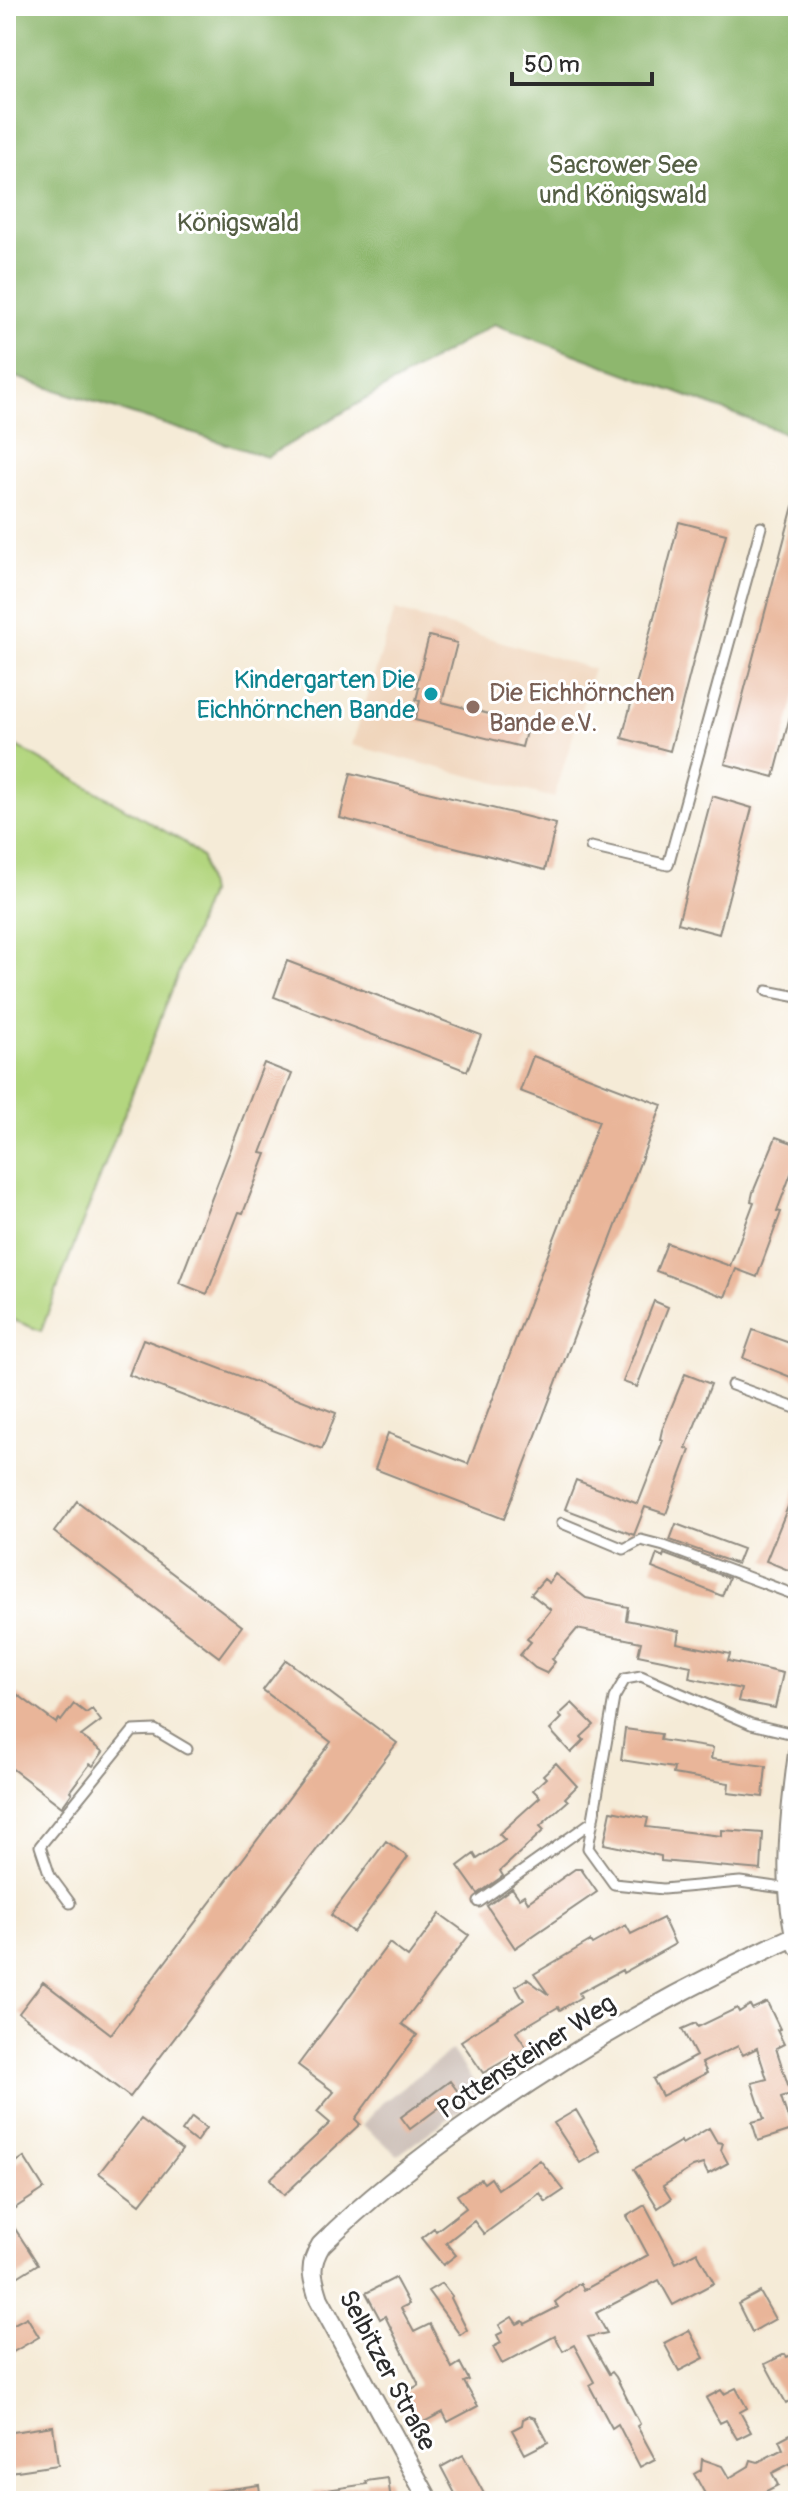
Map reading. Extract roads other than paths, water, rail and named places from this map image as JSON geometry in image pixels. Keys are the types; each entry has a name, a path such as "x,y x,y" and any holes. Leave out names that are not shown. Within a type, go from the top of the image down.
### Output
{"street":[{"path":"797,1939 791,1889 792,1801 798,1753"},
{"name":"Pottensteiner Weg","path":"311,2260 342,2223 412,2165 540,2073 658,2003 797,1939"},
{"name":"Selbitzer Straße","path":"311,2260 311,2275 319,2299 429,2501"}],"lane":[{"path":"591,847 668,865 761,527"},
{"path":"767,991 798,997"},
{"path":"732,1385 798,1409"},
{"path":"562,1523 624,1549 641,1540 664,1546 798,1596"},
{"path":"791,1889 740,1882 663,1889 614,1884 588,1848 614,1698 625,1679 641,1676 751,1724 798,1735"},
{"path":"70,1903 50,1876 40,1846 133,1731 155,1730 187,1749"},
{"path":"479,1902 593,1821"}],"place":[{"name":"Kindergarten Die Eichhörnchen Bande","path":"431,694"},
{"name":"Die Eichhörnchen Bande e.V.","path":"473,707"}],"park label":[{"name":"Sacrower See und Königswald","path":"623,179"},
{"name":"Königswald","path":"238,222"}]}
